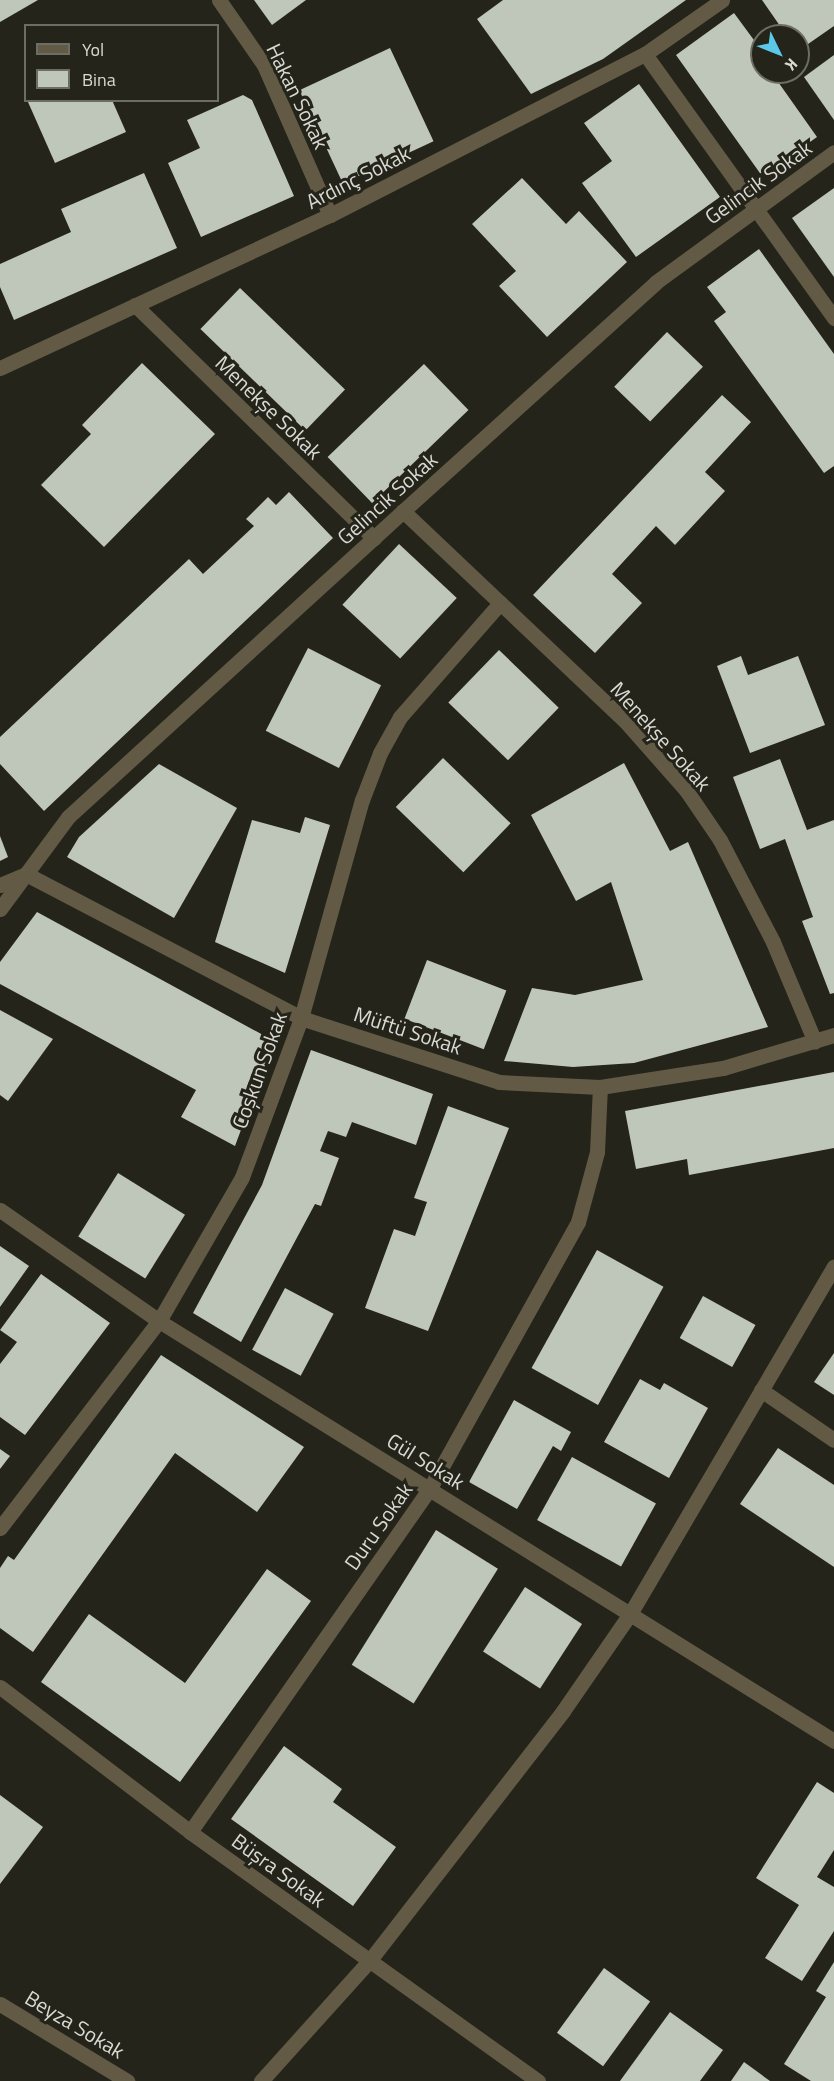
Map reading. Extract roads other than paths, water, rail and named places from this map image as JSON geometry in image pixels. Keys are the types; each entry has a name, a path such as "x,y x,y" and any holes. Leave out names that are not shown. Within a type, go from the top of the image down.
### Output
{"street":[{"name":"Hakan Sokak","path":"219,0 264,65 330,215"},
{"name":"Ardınç Sokak","path":"0,368 330,215 645,54 722,0"},
{"path":"645,54 834,318"},
{"name":"Gelincik Sokak","path":"0,909 68,817 403,511 656,282 834,153"},
{"name":"Menekşe Sokak","path":"135,306 374,538"},
{"name":"Menekşe Sokak","path":"403,511 627,722 686,790 720,840 773,942 815,1042"},
{"name":"Coşkun Sokak","path":"0,1528 159,1321 242,1177 301,1018 362,800 380,753 400,717 500,603"},
{"path":"0,885 26,874"},
{"name":"Müftü Sokak","path":"26,874 301,1018 499,1082 600,1088 723,1068 834,1035"},
{"name":"Duru Sokak","path":"190,1832 430,1488 578,1222 597,1152 600,1088"},
{"name":"Gül Sokak","path":"0,1210 159,1321 834,1741"},
{"path":"261,2081 370,1960 484,1816 630,1614 834,1266"},
{"path":"760,1390 834,1440"},
{"name":"Büşra Sokak","path":"0,1687 190,1832 538,2081"},
{"name":"Beyza Sokak","path":"0,2004 127,2081"}]}
